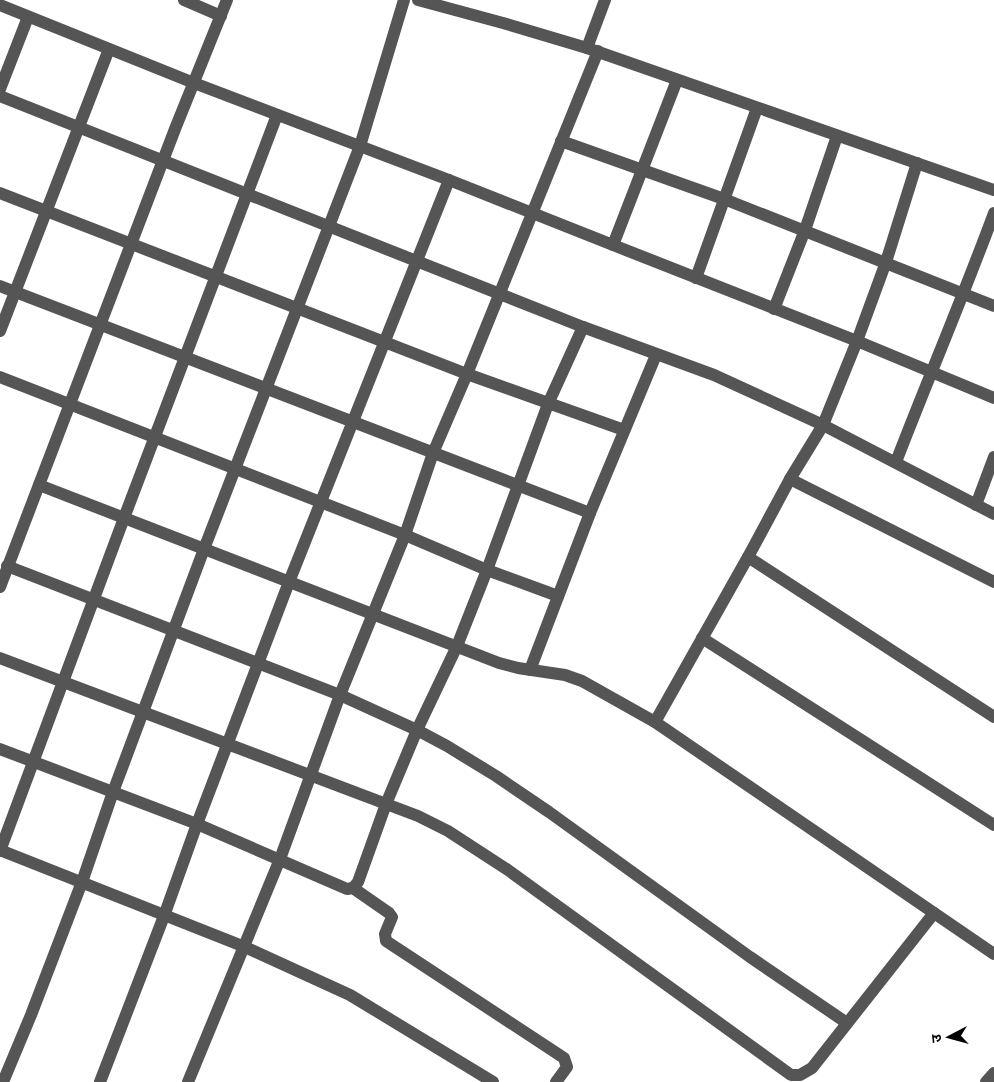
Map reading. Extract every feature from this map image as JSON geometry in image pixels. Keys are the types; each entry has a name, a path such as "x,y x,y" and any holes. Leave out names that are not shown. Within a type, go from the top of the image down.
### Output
{"street":[{"path":"184,0 221,16"},
{"path":"0,587 227,0"},
{"path":"3,1082 82,882 113,792 204,549 360,146 404,0"},
{"path":"418,0 592,50 994,190"},
{"path":"188,1082 280,859 340,695 405,534 433,453 500,294 561,141 592,50 605,0"},
{"path":"0,6 194,83 449,180 856,341 994,398"},
{"path":"0,89 28,16"},
{"path":"0,331 109,49"},
{"path":"613,245 677,80"},
{"path":"0,96 583,327 714,375 823,425 994,514"},
{"path":"696,278 757,108"},
{"path":"277,114 0,851 245,947 350,995 493,1082"},
{"path":"774,309 805,230 837,136"},
{"path":"561,141 724,199 994,306"},
{"path":"655,722 790,479 823,425 886,262 917,163"},
{"path":"100,1082 164,916 257,664 449,180"},
{"path":"0,193 467,374 624,430"},
{"path":"896,462 930,373 964,294 994,213"},
{"path":"0,286 590,513"},
{"path":"0,749 197,824 347,889 353,888 358,882 386,804 417,730 457,646 519,487 548,404 583,327"},
{"path":"530,670 590,513 656,355"},
{"path":"0,377 405,534 487,570 558,596"},
{"path":"976,505 994,457"},
{"path":"790,479 994,582"},
{"path":"39,485 499,663 530,670 565,674 582,681 655,722 994,954"},
{"path":"748,557 994,717"},
{"path":"7,566 340,695 417,730 468,759 549,812 750,957 847,1023"},
{"path":"702,638 994,825"},
{"path":"0,658 64,680 418,816 448,831 508,870 790,1075 800,1075 812,1068 934,913"},
{"path":"353,888 392,917 385,934 386,941 564,1058 567,1067 556,1082"},
{"path":"986,1082 994,1072"}]}
